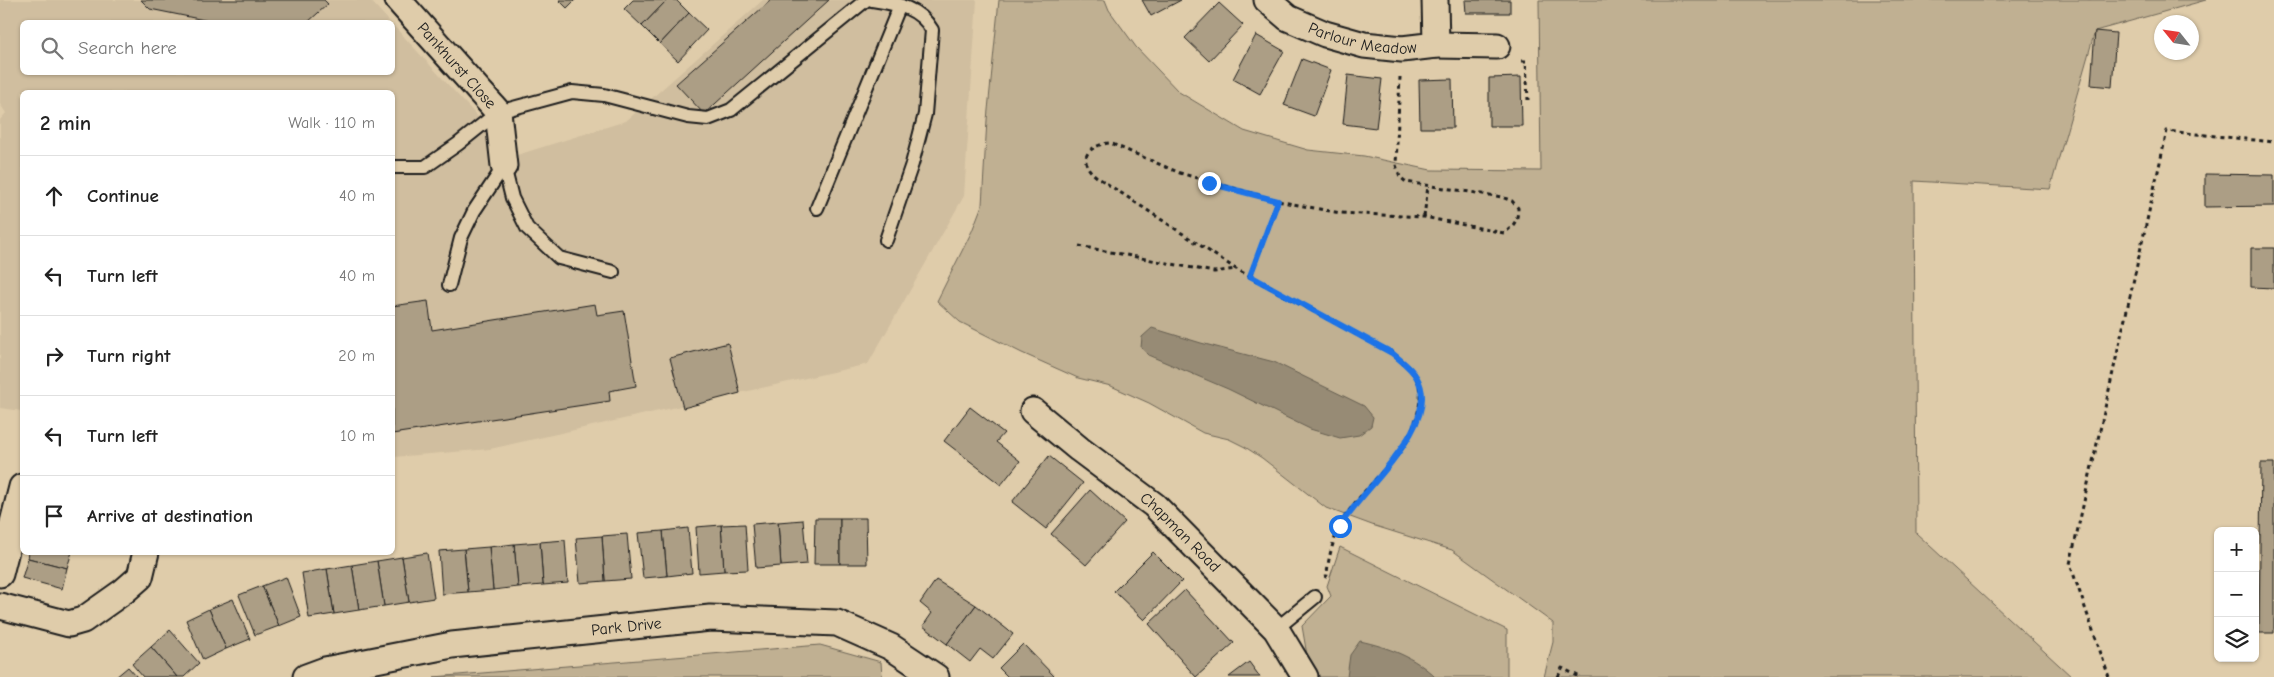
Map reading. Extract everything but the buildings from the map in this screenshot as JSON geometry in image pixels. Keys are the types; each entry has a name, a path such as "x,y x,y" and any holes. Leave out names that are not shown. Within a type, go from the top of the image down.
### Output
{"street":[{"name":"Pankhurst Close","path":"398,0 498,112 504,166"},
{"name":"Parlour Meadow","path":"1267,0 1288,18 1325,34 1364,45 1402,48 1436,45 1497,46"},
{"name":"Parlour Meadow","path":"1435,0 1436,45"},
{"name":"Chapman Road","path":"1033,411 1079,449 1154,505 1276,629 1305,677"},
{"path":"0,574 20,495"},
{"path":"0,606 69,624 84,620 140,577 145,555"},
{"name":"Park Drive","path":"306,677 325,670 452,645 710,618 837,623 891,647 936,677"}],"lane":[{"path":"395,167 425,167 498,112 572,92 604,95 688,117 708,120 731,110 866,0"},
{"path":"872,0 900,5 920,14 932,30 925,114 912,164 886,240"},
{"path":"817,208 900,5"},
{"path":"504,166 512,198 527,228 559,258 613,272"},
{"path":"449,285 461,238 474,211 504,166"},
{"path":"1276,629 1315,597"}],"path":[{"path":"1322,581 1327,575 1328,562 1340,526 1348,513 1398,455 1407,440 1418,412 1420,387 1418,379 1392,353 1236,269 1087,170 1085,162 1088,153 1098,144 1110,143 1194,178 1278,201 1340,213 1424,217 1504,233 1513,227 1518,218 1518,208 1512,201 1502,197 1406,182 1400,177 1396,165 1402,48"},
{"path":"2109,677 2070,564 2166,131 2274,142"},
{"path":"1424,217 1428,186"},
{"path":"1250,276 1278,201"},
{"path":"1079,246 1214,272 1236,269"},
{"path":"1558,677 1562,668 1580,677"}],"shaded area":[{"path":"0,0 370,0 388,20 20,20 20,75 395,75 395,27 514,156 626,121 763,0 977,0 964,196 868,364 490,449 395,457 395,90 20,90 20,411 0,408 0,120 6,113 0,104"},
{"path":"999,0 1105,0 1109,10 1136,47 1179,92 1244,131 1308,150 1364,156 1431,170 1541,171 1539,0 2206,0 2095,31 2050,189 1914,181 1916,533 2072,677 1544,677 1553,642 1553,623 1452,550 1372,525 1326,508 1245,447 1229,439 1203,433 1149,403 1111,386 1078,378 960,322 937,301 972,231 982,205 987,120"},
{"path":"1152,328 1274,362 1364,406 1373,417 1371,426 1359,435 1340,438 1310,429 1228,389 1148,355 1141,348 1142,337"},
{"path":"1340,547 1507,630 1507,677 1319,677 1308,661 1302,626 1331,596 1327,586"},
{"path":"1360,641 1380,646 1410,658 1435,677 1347,677 1350,655"},
{"path":"820,645 881,662 882,677 434,677"}],"route":[{"path":"1209,183 1278,201 1250,276 1392,353 1418,379 1420,400 1418,412 1407,440 1398,455 1348,513 1340,526"}]}
